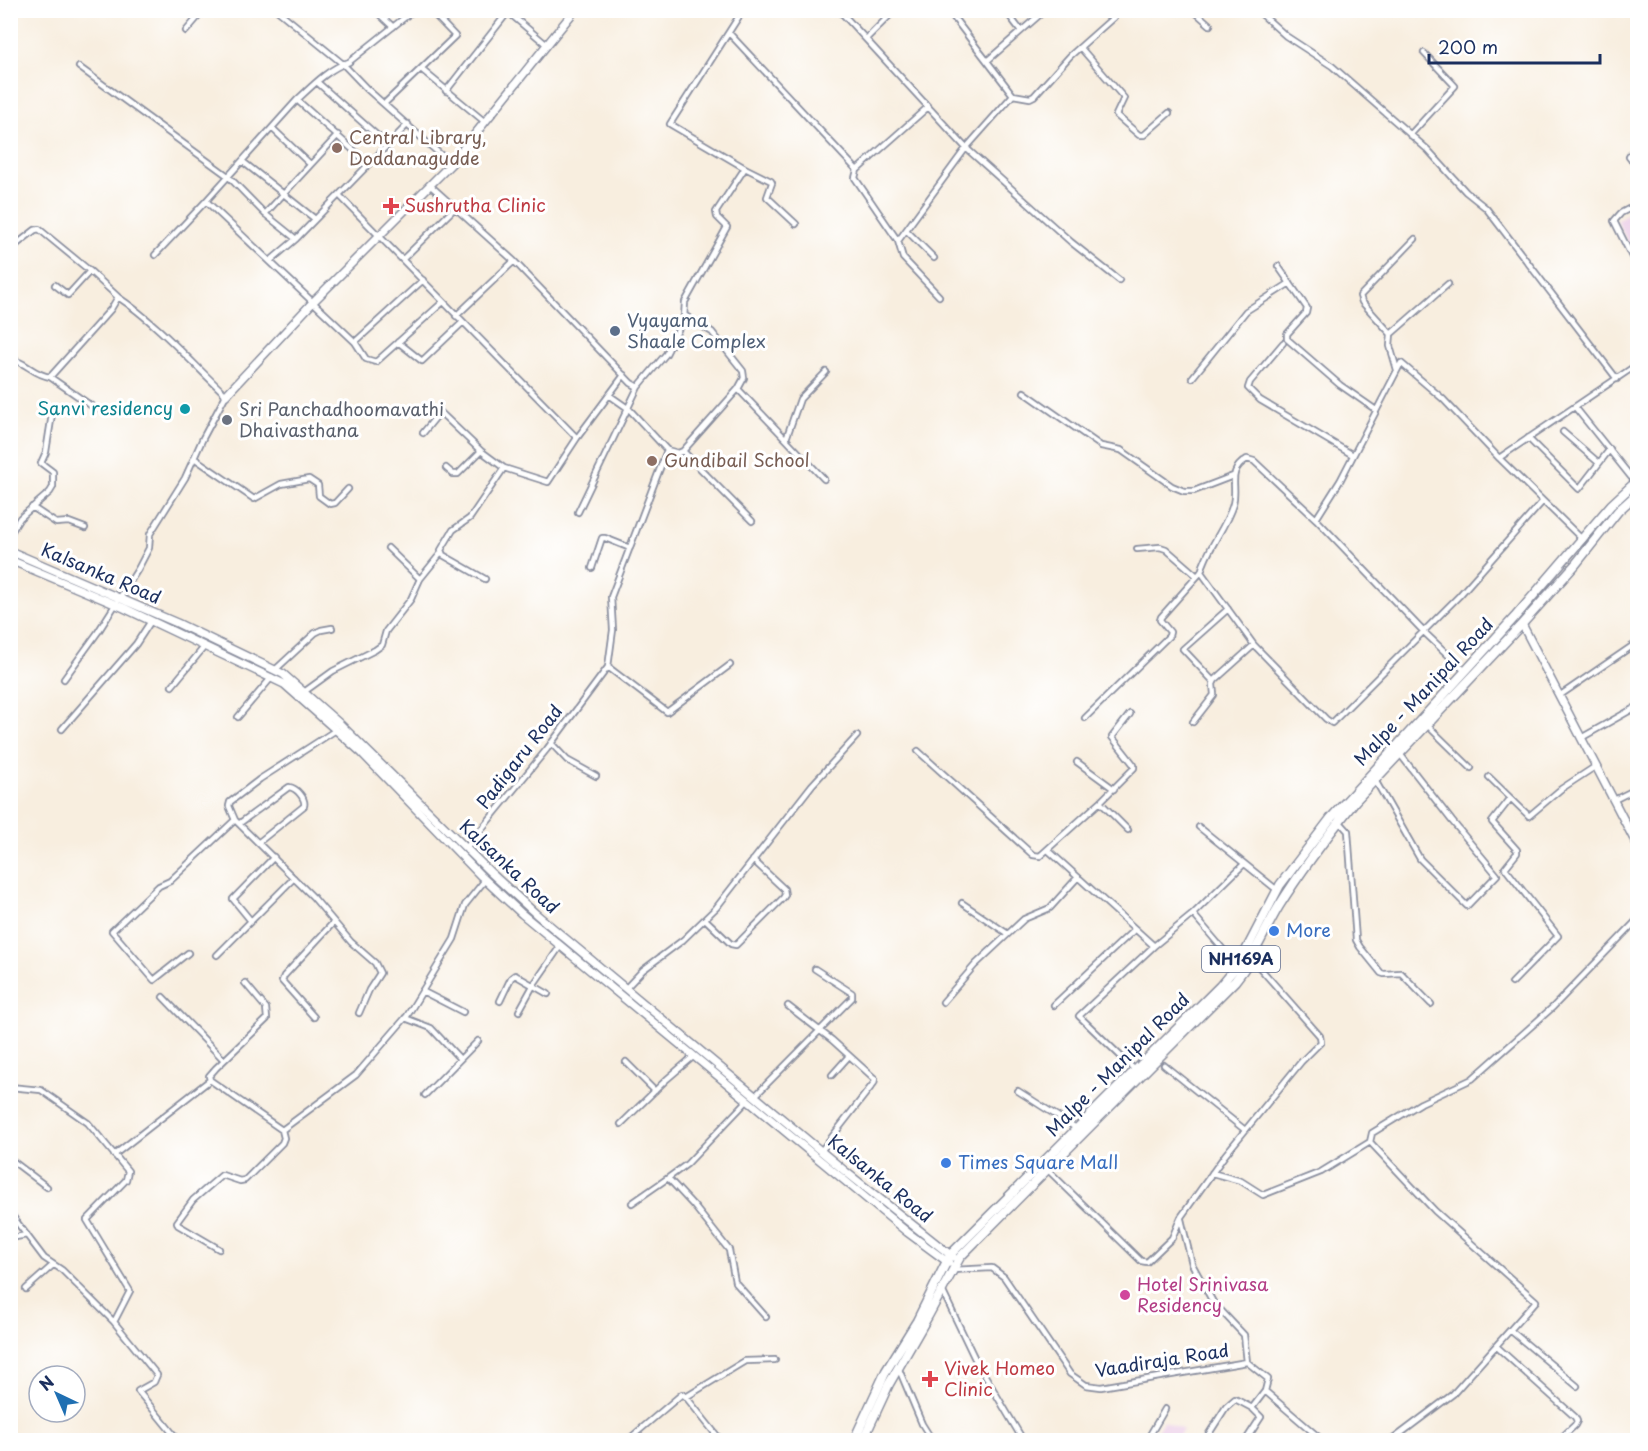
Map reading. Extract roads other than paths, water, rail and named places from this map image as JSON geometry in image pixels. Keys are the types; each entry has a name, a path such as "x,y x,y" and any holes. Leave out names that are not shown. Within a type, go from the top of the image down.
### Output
{"highway":[{"name":"Malpe - Manipal Road","path":"863,1440 898,1366 942,1289 952,1263 1226,991 1240,969 1277,890 1331,818 1568,558 1611,505 1636,481"},
{"name":"Malpe - Manipal Road","path":"854,1440 886,1371 952,1263 1077,1129 1220,986 1252,959 1289,891 1339,821 1522,624 1575,565 1618,511 1638,493"},
{"path":"1568,558 1575,565"}],"main road":[{"path":"226,395 314,301 451,164 575,10"},
{"name":"Kalsanka Road","path":"10,551 118,601 223,644 304,692 382,764 536,914 626,988 752,1098 821,1151 952,1263"},
{"path":"10,560 118,601 151,621 270,672 362,753 485,880 522,914 694,1056 752,1098 907,1232 952,1263"},
{"path":"1522,624 1638,847"}],"street":[{"path":"186,31 204,10"},
{"path":"277,10 343,64 366,89 451,164"},
{"path":"375,10 393,27"},
{"path":"155,255 297,100 317,82 349,62 414,10"},
{"path":"384,104 455,36 430,10"},
{"path":"743,10 670,124 771,181 772,186 767,197 796,224"},
{"path":"839,10 966,148 1062,236 1119,280"},
{"path":"866,39 895,10"},
{"path":"948,10 1013,95 1030,98 1114,16"},
{"path":"1005,10 1021,32"},
{"path":"1193,10 1210,25"},
{"path":"1257,10 1286,36 1332,66 1428,150 1466,192 1486,208 1617,379"},
{"path":"446,91 507,11 547,45"},
{"path":"987,61 1044,11"},
{"path":"729,33 857,170"},
{"path":"1080,47 1124,98 1116,115 1139,135 1144,135 1169,113"},
{"path":"1410,135 1455,86 1424,52"},
{"path":"79,67 228,176 265,214 296,238"},
{"path":"421,69 485,122"},
{"path":"317,82 389,146"},
{"path":"898,241 966,148 1013,95"},
{"path":"297,100 369,164"},
{"path":"928,107 857,170 855,178 898,241 903,258 939,296"},
{"path":"270,261 389,146 408,124"},
{"path":"272,128 310,164"},
{"path":"265,214 338,135"},
{"path":"1638,143 1630,152 1629,157 1638,168"},
{"path":"242,161 315,219"},
{"path":"578,512 638,387 666,354 684,315 686,302 727,227 717,217 716,212 745,168"},
{"path":"431,186 514,261 638,387"},
{"path":"339,195 577,438"},
{"path":"206,201 314,301 355,342 366,359 376,362 443,302"},
{"path":"1638,204 1622,213 1614,221 1638,269"},
{"path":"403,259 455,208"},
{"path":"10,244 17,244 35,230 39,230 186,354 226,395 185,478 150,534 149,548 118,601 64,679"},
{"path":"906,230 934,258"},
{"path":"1391,334 1362,302 1360,296 1415,239"},
{"path":"456,316 514,261"},
{"path":"1278,266 1307,311 1287,334 1287,339 1340,385 1376,411"},
{"path":"55,285 68,295 90,271"},
{"path":"355,342 423,280"},
{"path":"1192,378 1246,311 1290,283"},
{"path":"1397,370 1390,346 1391,334 1448,284"},
{"path":"50,377 111,309 118,297"},
{"path":"609,395 629,409 667,450 678,453 683,451 738,389 744,378 743,371 712,332 684,315"},
{"path":"398,342 422,361 462,322"},
{"path":"1283,343 1250,382 1248,388 1260,400 1353,455"},
{"path":"10,352 12,360 20,361 39,375 50,377 96,409"},
{"path":"1316,519 1340,481 1401,363 1443,399 1499,458 1583,540"},
{"path":"1499,458 1638,364"},
{"path":"786,439 800,399 826,372"},
{"path":"423,433 440,412 481,451 504,468 545,483 548,482 577,438 624,375"},
{"path":"738,389 824,479"},
{"path":"1024,392 1101,446 1121,450 1172,486 1184,491 1194,491 1233,476"},
{"path":"1575,407 1636,481"},
{"path":"10,534 18,520 53,487 54,472 41,463 46,452 52,414"},
{"path":"1563,432 1599,462"},
{"path":"1528,438 1579,489 1610,449"},
{"path":"667,450 611,597 613,630 608,667 667,712 730,665"},
{"path":"446,468 453,474 458,474 481,451"},
{"path":"683,451 752,521"},
{"path":"194,459 254,499 281,484 309,479 318,485 319,496 330,504 335,503 348,489"},
{"path":"1085,718 1169,636 1170,632 1160,620 1161,617 1199,574 1232,507 1235,489 1233,476 1237,467 1244,460 1251,460 1316,519 1424,632 1466,672"},
{"path":"304,692 333,671 382,645 386,631 411,599 420,579 441,553 453,530 470,518 504,468"},
{"path":"1137,549 1160,547 1166,549 1199,574 1254,645 1332,723 1459,596 1543,501"},
{"path":"32,507 56,523 69,522 85,528"},
{"path":"591,568 602,538 630,548"},
{"path":"388,548 420,579"},
{"path":"441,553 485,579"},
{"path":"1193,722 1214,695 1214,682 1183,649 1228,609"},
{"path":"62,729 136,644 151,621"},
{"path":"238,717 270,672 315,633 332,628"},
{"path":"1559,696 1638,642"},
{"path":"1214,682 1254,645"},
{"path":"172,686 206,646"},
{"name":"Padigaru Road","path":"466,848 551,743 608,667"},
{"path":"1581,738 1638,706"},
{"path":"918,751 1033,855 1040,856 1135,767 1112,736 1130,714"},
{"path":"1428,724 1471,768"},
{"path":"336,730 260,778 230,802 229,806 238,822 274,856 313,897 333,923 380,970 359,1013"},
{"path":"626,988 643,970 705,920 731,890 812,784 857,736"},
{"path":"551,743 567,760 596,776"},
{"path":"1400,754 1497,875"},
{"path":"1077,762 1114,789"},
{"path":"1489,777 1529,816 1562,789 1596,766"},
{"path":"1375,780 1420,859 1467,906 1517,853 1517,849 1492,822 1510,799"},
{"path":"188,953 154,980 112,931 159,886 170,881 238,822 290,787 295,789 304,800 304,806 259,842"},
{"path":"1614,800 1638,788"},
{"path":"1100,802 1128,830"},
{"path":"1339,821 1348,831 1358,944 1381,972 1384,974 1401,973 1431,1004"},
{"path":"1199,827 1277,890"},
{"path":"1048,850 1154,946"},
{"path":"251,921 233,899 274,856"},
{"path":"705,920 731,945 736,945 783,898 784,889 753,860"},
{"path":"1136,1071 1079,1016 1154,946 1193,914 1244,864"},
{"path":"1505,868 1558,936 1512,983"},
{"path":"943,1002 975,965 1024,919 1050,909 1078,877"},
{"path":"217,955 294,878"},
{"path":"282,1130 356,1075 405,1018 454,939 465,905 485,880"},
{"path":"962,903 1008,934"},
{"path":"1193,914 1240,969"},
{"path":"1212,1173 1241,1181 1263,1195 1321,1172 1370,1142 1372,1133 1417,1106 1472,1078 1553,1008 1638,919"},
{"path":"314,1017 282,981 284,975 333,923"},
{"path":"1054,1005 1134,930"},
{"path":"519,1011 534,984 561,945"},
{"path":"1047,1169 1144,1263 1172,1238 1181,1217 1212,1173 1303,1059 1319,1045 1321,1039 1252,959"},
{"path":"632,1203 687,1164 853,996 815,969"},
{"path":"500,1001 511,978 515,975 548,994"},
{"path":"114,1155 210,1080 209,1076 267,1019 266,1008 245,983"},
{"path":"422,991 463,1012"},
{"path":"163,997 224,1060"},
{"path":"788,1005 875,1079 821,1151"},
{"path":"405,1018 431,1028 460,1059"},
{"path":"425,1095 478,1041"},
{"path":"621,1124 694,1056"},
{"path":"832,1075 849,1056"},
{"path":"626,1062 655,1091"},
{"path":"1164,1065 1245,1130"},
{"path":"210,1080 282,1130 284,1138 282,1143 245,1180 240,1181 222,1175 193,1200 177,1222 178,1225 219,1249"},
{"path":"10,1087 41,1090 88,1123 128,1171 126,1180 87,1220 130,1291 114,1322"},
{"path":"1018,1091 1077,1129"},
{"path":"1370,1142 1435,1211 1536,1300 1453,1394 1392,1440"},
{"path":"10,1159 47,1187"},
{"path":"668,1178 729,1250 735,1282 766,1317"},
{"path":"10,1213 44,1258 62,1270 114,1322 156,1375 154,1382 138,1391 178,1440"},
{"path":"1181,1217 1192,1264 1213,1302 1244,1335 1247,1362"},
{"path":"10,1238 27,1235"},
{"name":"Vaadiraja Road","path":"952,1263 992,1268 1004,1277 1070,1374 1086,1385 1101,1387 1247,1362 1268,1379 1265,1391 1322,1440"},
{"path":"26,1289 53,1264"},
{"path":"942,1289 974,1358 1023,1440"},
{"path":"1510,1330 1577,1386"},
{"path":"1496,1346 1575,1417 1577,1420 1575,1425 1559,1440"},
{"path":"687,1396 745,1361 775,1360"},
{"path":"898,1366 922,1424 932,1440"},
{"path":"1252,1408 1265,1391"},
{"path":"628,1440 678,1395 682,1394 687,1396 718,1440"},
{"path":"1205,1440 1226,1407 1234,1399 1252,1408 1261,1417 1246,1440"},
{"path":"1147,1440 1166,1410"}],"place":[{"name":"Central Library, Doddanagudde","path":"337,148"},
{"name":"Sushrutha Clinic","path":"391,206"},
{"name":"Vyayama Shaale Complex","path":"615,331"},
{"name":"Sanvi residency","path":"185,409"},
{"name":"Sri Panchadhoomavathi Dhaivasthana","path":"227,420"},
{"name":"Gundibail School","path":"652,461"},
{"name":"More","path":"1274,931"},
{"name":"Times Square Mall","path":"946,1163"},
{"name":"Hotel Srinivasa Residency","path":"1125,1295"},
{"name":"Vivek Homeo Clinic","path":"930,1379"}]}
